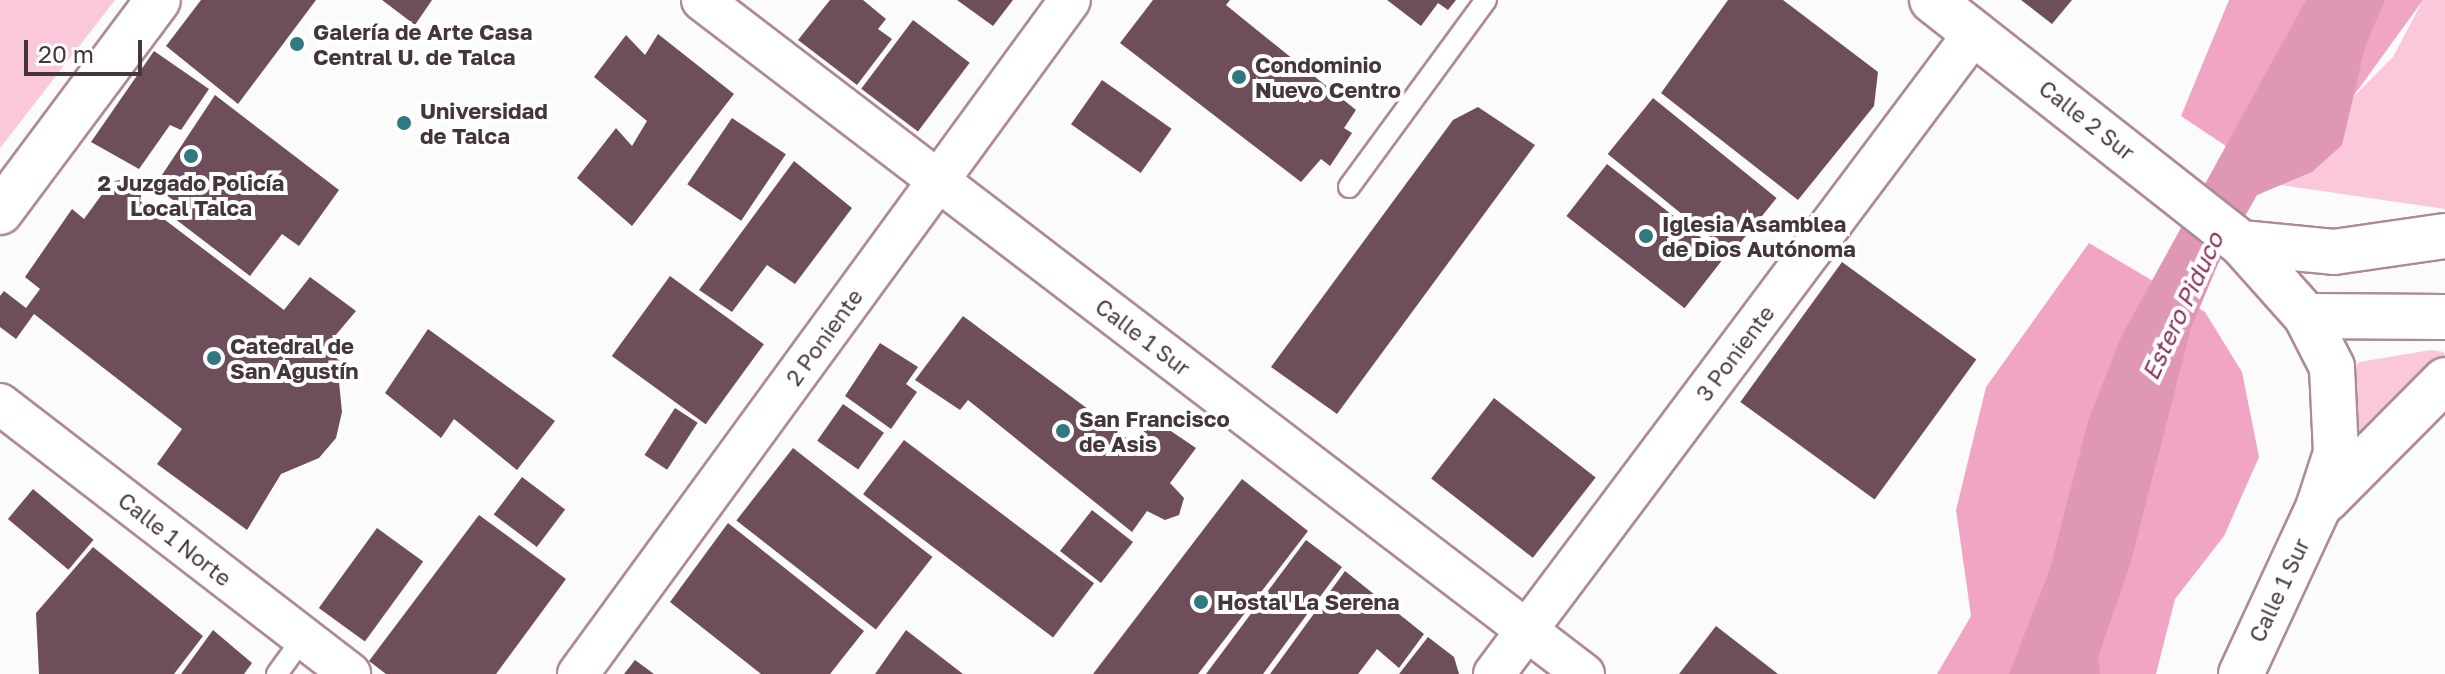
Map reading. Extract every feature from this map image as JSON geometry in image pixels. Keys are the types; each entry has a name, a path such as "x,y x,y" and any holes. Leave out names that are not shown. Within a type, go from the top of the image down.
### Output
{"main road":[{"path":"0,212 158,0"},
{"name":"Calle 2 Sur","path":"1932,0 2241,243 2306,316"},
{"path":"2241,243 2334,252 2445,236"},
{"path":"2306,316 2432,319"},
{"name":"Calle 1 Sur","path":"2243,673 2318,508 2336,453 2339,419 2332,367 2306,316"},
{"name":"Calle 1 Sur","path":"2318,508 2445,380"}],"street":[{"name":"Calle 1 Sur","path":"702,0 1584,674"},
{"name":"2 Poniente","path":"578,674 1070,0"},
{"name":"3 Poniente","path":"1494,674 1975,32"},
{"name":"Calle 1 Norte","path":"0,404 350,674"}],"lane":[{"path":"1349,187 1486,0"},
{"path":"277,674 303,638"}],"shaded area":[{"path":"0,0 115,0 0,148"},
{"path":"2229,0 2423,0 2339,116 2226,146 2181,116"},
{"path":"2423,0 2445,0 2445,209 2268,183 2393,57"},
{"path":"2089,243 2205,312 2242,372 2259,457 2224,536 2175,599 2156,674 1937,674 1971,616 1956,510 1986,387"},
{"path":"2431,350 2444,352 2445,359 2357,458 2349,372 2359,362"}],"water":[{"name":"Estero Piduco","path":"2306,0 2385,0 2365,47 2342,145 2312,172 2257,195 2218,264 2191,328 2130,565 2098,657 2100,674 2009,674 2050,569 2088,421 2121,337"}],"building":[{"path":"201,0 316,0 238,104 166,46"},
{"path":"382,0 432,0 415,25"},
{"path":"830,0 863,0 886,19 878,29 892,39 857,85 798,40"},
{"path":"957,0 1013,0 993,26"},
{"name":"Condominio Nuevo Centro","path":"1153,0 1230,0 1226,5 1356,110 1344,128 1352,133 1330,166 1321,159 1301,182 1120,43"},
{"name":"Condominio Nuevo Centro","path":"1387,0 1456,0 1448,10 1438,3 1421,26"},
{"path":"1728,0 1783,0 1878,72 1874,106 1798,200 1661,93"},
{"path":"2021,0 2072,0 2052,24"},
{"path":"913,20 970,63 918,131 861,89"},
{"path":"658,34 734,94 632,226 577,178 616,128 632,146 647,121 594,77 626,35 645,55"},
{"path":"154,51 209,89 181,130 170,125 139,169 91,142"},
{"path":"1102,80 1172,129 1141,173 1071,124"},
{"path":"215,95 339,190 299,246 282,234 250,276 170,215 179,204 154,187"},
{"path":"1653,98 1777,198 1731,254 1608,154"},
{"path":"1478,107 1535,145 1337,414 1271,367 1453,120"},
{"path":"732,118 786,154 741,221 687,184"},
{"path":"794,161 852,208 795,284 767,265 732,312 699,290"},
{"name":"Iglesia Asamblea de Dios Autónoma","path":"1607,164 1725,256 1685,308 1566,216"},
{"name":"Catedral de San Agustín","path":"131,177 143,185 140,201 284,310 310,277 356,311 324,349 348,367 339,382 342,412 336,438 319,458 281,474 247,530 157,464 182,429 34,314 16,339 0,327 0,296 4,291 26,308 40,289 25,277 72,209 84,219 111,182"},
{"path":"1842,262 1976,360 1875,500 1740,402"},
{"path":"670,276 764,344 706,424 612,356"},
{"name":"San Francisco de Asis","path":"963,316 1135,444 1153,419 1196,448 1170,483 1184,498 1179,515 1165,520 1147,511 1132,532 968,400 960,410 915,380"},
{"path":"428,329 555,421 517,470 454,419 441,438 385,393"},
{"path":"880,343 918,367 906,384 917,392 891,429 845,396"},
{"path":"1494,398 1596,477 1533,558 1431,478"},
{"path":"843,404 884,433 858,470 817,441"},
{"path":"675,408 698,423 667,470 645,455"},
{"path":"904,440 1094,583 1053,638 863,494"},
{"path":"793,448 932,557 876,629 736,520"},
{"path":"522,477 565,509 537,547 494,515"},
{"name":"Hostal La Serena","path":"1242,479 1308,531 1198,674 1093,674"},
{"path":"33,489 94,540 68,570 8,519"},
{"path":"1092,510 1133,542 1101,583 1060,551"},
{"path":"479,515 566,579 496,674 386,674 369,661"},
{"path":"728,523 864,631 830,674 761,674 670,602"},
{"path":"377,528 423,562 365,642 319,608"},
{"path":"1306,540 1342,567 1263,674 1206,674"},
{"path":"93,547 203,636 174,674 39,674 36,613"},
{"path":"1345,571 1424,634 1399,668 1377,649 1358,674 1270,674"},
{"path":"1716,626 1778,674 1679,674"},
{"path":"213,630 252,663 244,674 181,674"},
{"path":"906,630 963,674 875,674"},
{"path":"1428,637 1454,657 1459,674 1399,674"},
{"path":"635,660 654,674 624,674"}],"place":[{"name":"Galería de Arte Casa Central U. de Talca","path":"297,44"},
{"name":"Condominio Nuevo Centro","path":"1239,77"},
{"name":"Universidad de Talca","path":"404,123"},
{"name":"2 Juzgado Policía Local Talca","path":"191,156"},
{"name":"Iglesia Asamblea de Dios Autónoma","path":"1646,236"},
{"name":"Catedral de San Agustín","path":"214,358"},
{"name":"San Francisco de Asis","path":"1063,431"},
{"name":"Hostal La Serena","path":"1201,602"}]}
